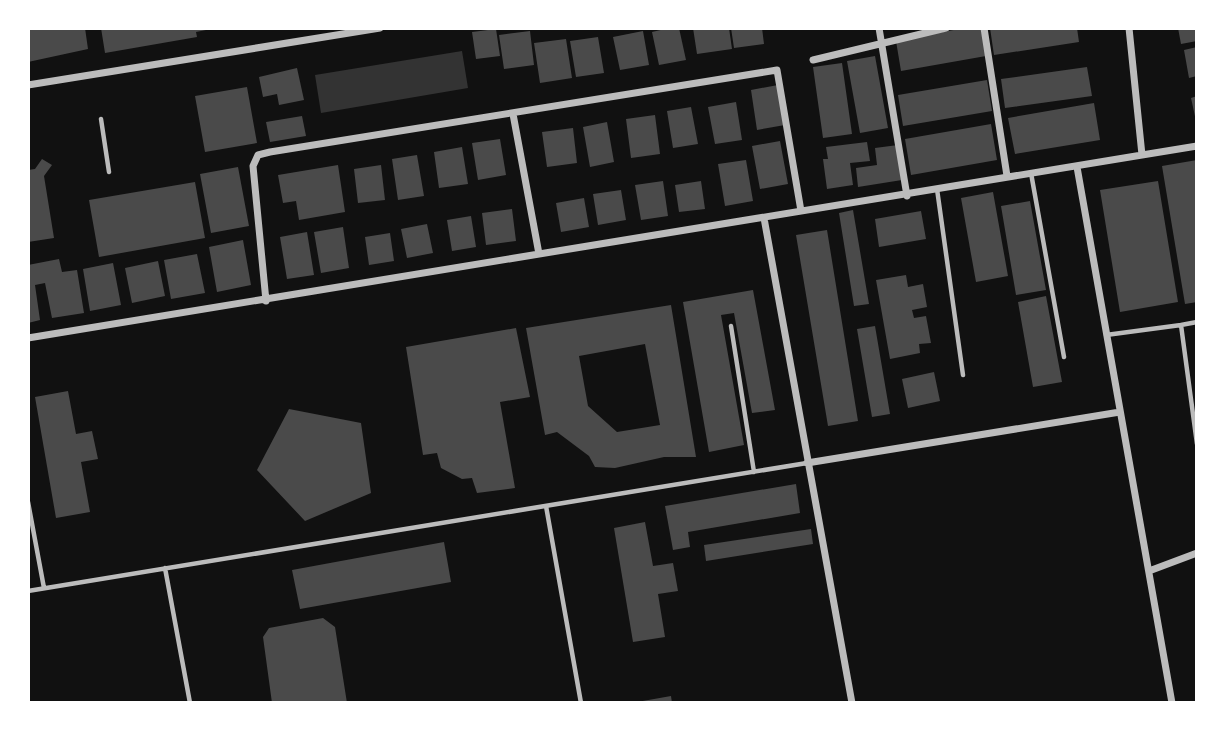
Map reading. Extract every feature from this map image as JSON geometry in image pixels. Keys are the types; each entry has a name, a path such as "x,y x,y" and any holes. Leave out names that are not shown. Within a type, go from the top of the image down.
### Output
{"street":[{"path":"28,85 380,28"},
{"path":"879,28 907,196"},
{"path":"813,60 946,28"},
{"path":"984,28 1007,176"},
{"path":"1129,28 1142,155"},
{"path":"266,301 253,166 258,155 777,70 801,211"},
{"path":"513,114 539,254"},
{"path":"28,338 907,196 1007,176 1197,146"},
{"path":"1077,167 1172,703"},
{"path":"764,218 852,703"},
{"path":"807,463 1120,412"},
{"path":"1149,571 1197,553"}],"lane":[{"path":"101,119 109,172"},
{"path":"1031,173 1063,357"},
{"path":"937,189 963,375"},
{"path":"1106,335 1197,322"},
{"path":"1181,325 1197,444"},
{"path":"731,326 754,472"},
{"path":"28,591 807,463"},
{"path":"28,502 44,588"},
{"path":"546,506 581,703"},
{"path":"165,568 190,703"}],"shaded area":[{"path":"462,51 468,88 321,113 315,75"}],"building":[{"path":"28,28 85,28 88,49 28,62"},
{"path":"101,28 211,29 196,32 197,37 105,53"},
{"path":"679,28 686,60 659,65 652,32"},
{"path":"693,28 729,28 732,49 697,54"},
{"path":"731,28 762,28 764,44 734,48"},
{"path":"964,28 981,28 986,56 901,71 896,41"},
{"path":"990,28 1077,28 1079,42 994,55"},
{"path":"1178,28 1197,28 1197,41 1181,44"},
{"path":"496,29 500,56 476,59 472,32"},
{"path":"530,31 534,65 504,69 499,35"},
{"path":"643,31 649,65 620,70 613,37"},
{"path":"598,37 604,73 576,77 570,41"},
{"path":"566,39 572,78 540,83 534,43"},
{"path":"1197,47 1197,76 1189,78 1184,50"},
{"path":"875,56 888,128 860,133 847,61"},
{"path":"842,63 852,134 823,138 813,67"},
{"path":"1087,67 1092,96 1005,108 1001,79"},
{"path":"297,68 304,100 279,105 277,94 263,97 259,77"},
{"path":"987,80 992,111 903,126 898,95"},
{"path":"778,85 785,125 757,130 751,90"},
{"path":"247,87 257,143 205,152 195,96"},
{"path":"1197,96 1197,121 1196,121 1191,98"},
{"path":"736,102 742,140 715,144 708,107"},
{"path":"1094,103 1100,140 1015,154 1008,118"},
{"path":"691,107 698,144 673,148 667,111"},
{"path":"655,115 660,154 631,158 626,119"},
{"path":"302,116 306,136 270,142 266,122"},
{"path":"607,122 614,162 590,167 583,127"},
{"path":"991,124 997,160 911,175 905,139"},
{"path":"573,128 577,163 547,167 542,132"},
{"path":"500,139 506,175 478,180 472,143"},
{"path":"780,141 788,184 760,189 752,146"},
{"path":"867,142 870,161 850,163 853,185 827,189 823,159 828,159 826,147"},
{"path":"898,145 902,180 858,187 856,168 877,165 875,148"},
{"path":"462,147 468,184 439,188 434,152"},
{"path":"417,155 424,196 398,200 392,159"},
{"path":"42,159 52,165 44,176 54,238 28,242 28,170 35,169"},
{"path":"746,160 753,201 725,206 718,164"},
{"path":"1197,160 1197,302 1185,304 1162,166"},
{"path":"338,165 345,212 299,220 296,201 283,203 278,175"},
{"path":"381,165 385,200 358,203 354,169"},
{"path":"238,167 249,226 211,233 200,174"},
{"path":"663,181 668,216 641,220 635,185"},
{"path":"701,181 705,209 679,212 675,185"},
{"path":"1158,181 1178,302 1120,312 1100,190"},
{"path":"195,182 205,238 99,257 89,200"},
{"path":"621,190 626,220 598,225 593,194"},
{"path":"993,192 1008,276 976,282 961,198"},
{"path":"584,198 589,227 561,232 556,203"},
{"path":"1030,201 1046,290 1016,295 1001,206"},
{"path":"512,209 516,241 486,245 482,213"},
{"path":"853,210 869,304 854,306 839,213"},
{"path":"921,211 926,239 879,247 875,219"},
{"path":"471,216 476,247 452,251 447,220"},
{"path":"427,224 433,253 407,258 401,229"},
{"path":"343,227 349,268 321,273 314,232"},
{"path":"827,230 858,421 828,426 796,235"},
{"path":"307,232 314,275 287,279 280,237"},
{"path":"390,233 394,261 369,265 365,237"},
{"path":"243,240 251,285 217,292 209,247"},
{"path":"197,254 205,293 171,299 164,260"},
{"path":"59,259 62,272 77,270 84,313 52,318 45,283 35,285 40,320 28,323 28,265"},
{"path":"158,261 165,296 132,303 125,268"},
{"path":"113,263 121,305 90,311 83,269"},
{"path":"906,275 908,287 923,284 927,307 912,310 914,318 926,316 931,343 919,344 920,353 890,359 876,280"},
{"path":"753,290 775,410 752,413 734,313 721,315 744,445 709,452 683,302"},
{"path":"1046,296 1062,382 1033,387 1018,302"},
{"path":"671,305 696,457 664,457 615,468 595,467 589,456 557,432 545,435 526,328","holes":["645,344 660,425 617,432 588,406 579,356"]},
{"path":"875,326 890,414 872,417 857,329"},
{"path":"516,328 530,397 500,402 515,488 477,493 472,478 462,479 441,468 437,453 423,455 406,347"},
{"path":"934,372 940,401 908,408 902,379"},
{"path":"68,391 76,434 92,431 98,459 81,462 90,512 56,518 35,397"},
{"path":"289,409 361,423 371,493 305,521 257,470"},
{"path":"796,484 800,513 688,532 690,547 673,550 665,506"},
{"path":"645,522 653,566 673,563 678,591 658,594 665,637 633,642 614,528"},
{"path":"811,529 813,544 706,561 704,545"},
{"path":"444,542 451,582 300,609 292,570"},
{"path":"323,618 335,627 347,703 272,703 263,637 269,628"},
{"path":"671,696 672,703 637,702"}]}
